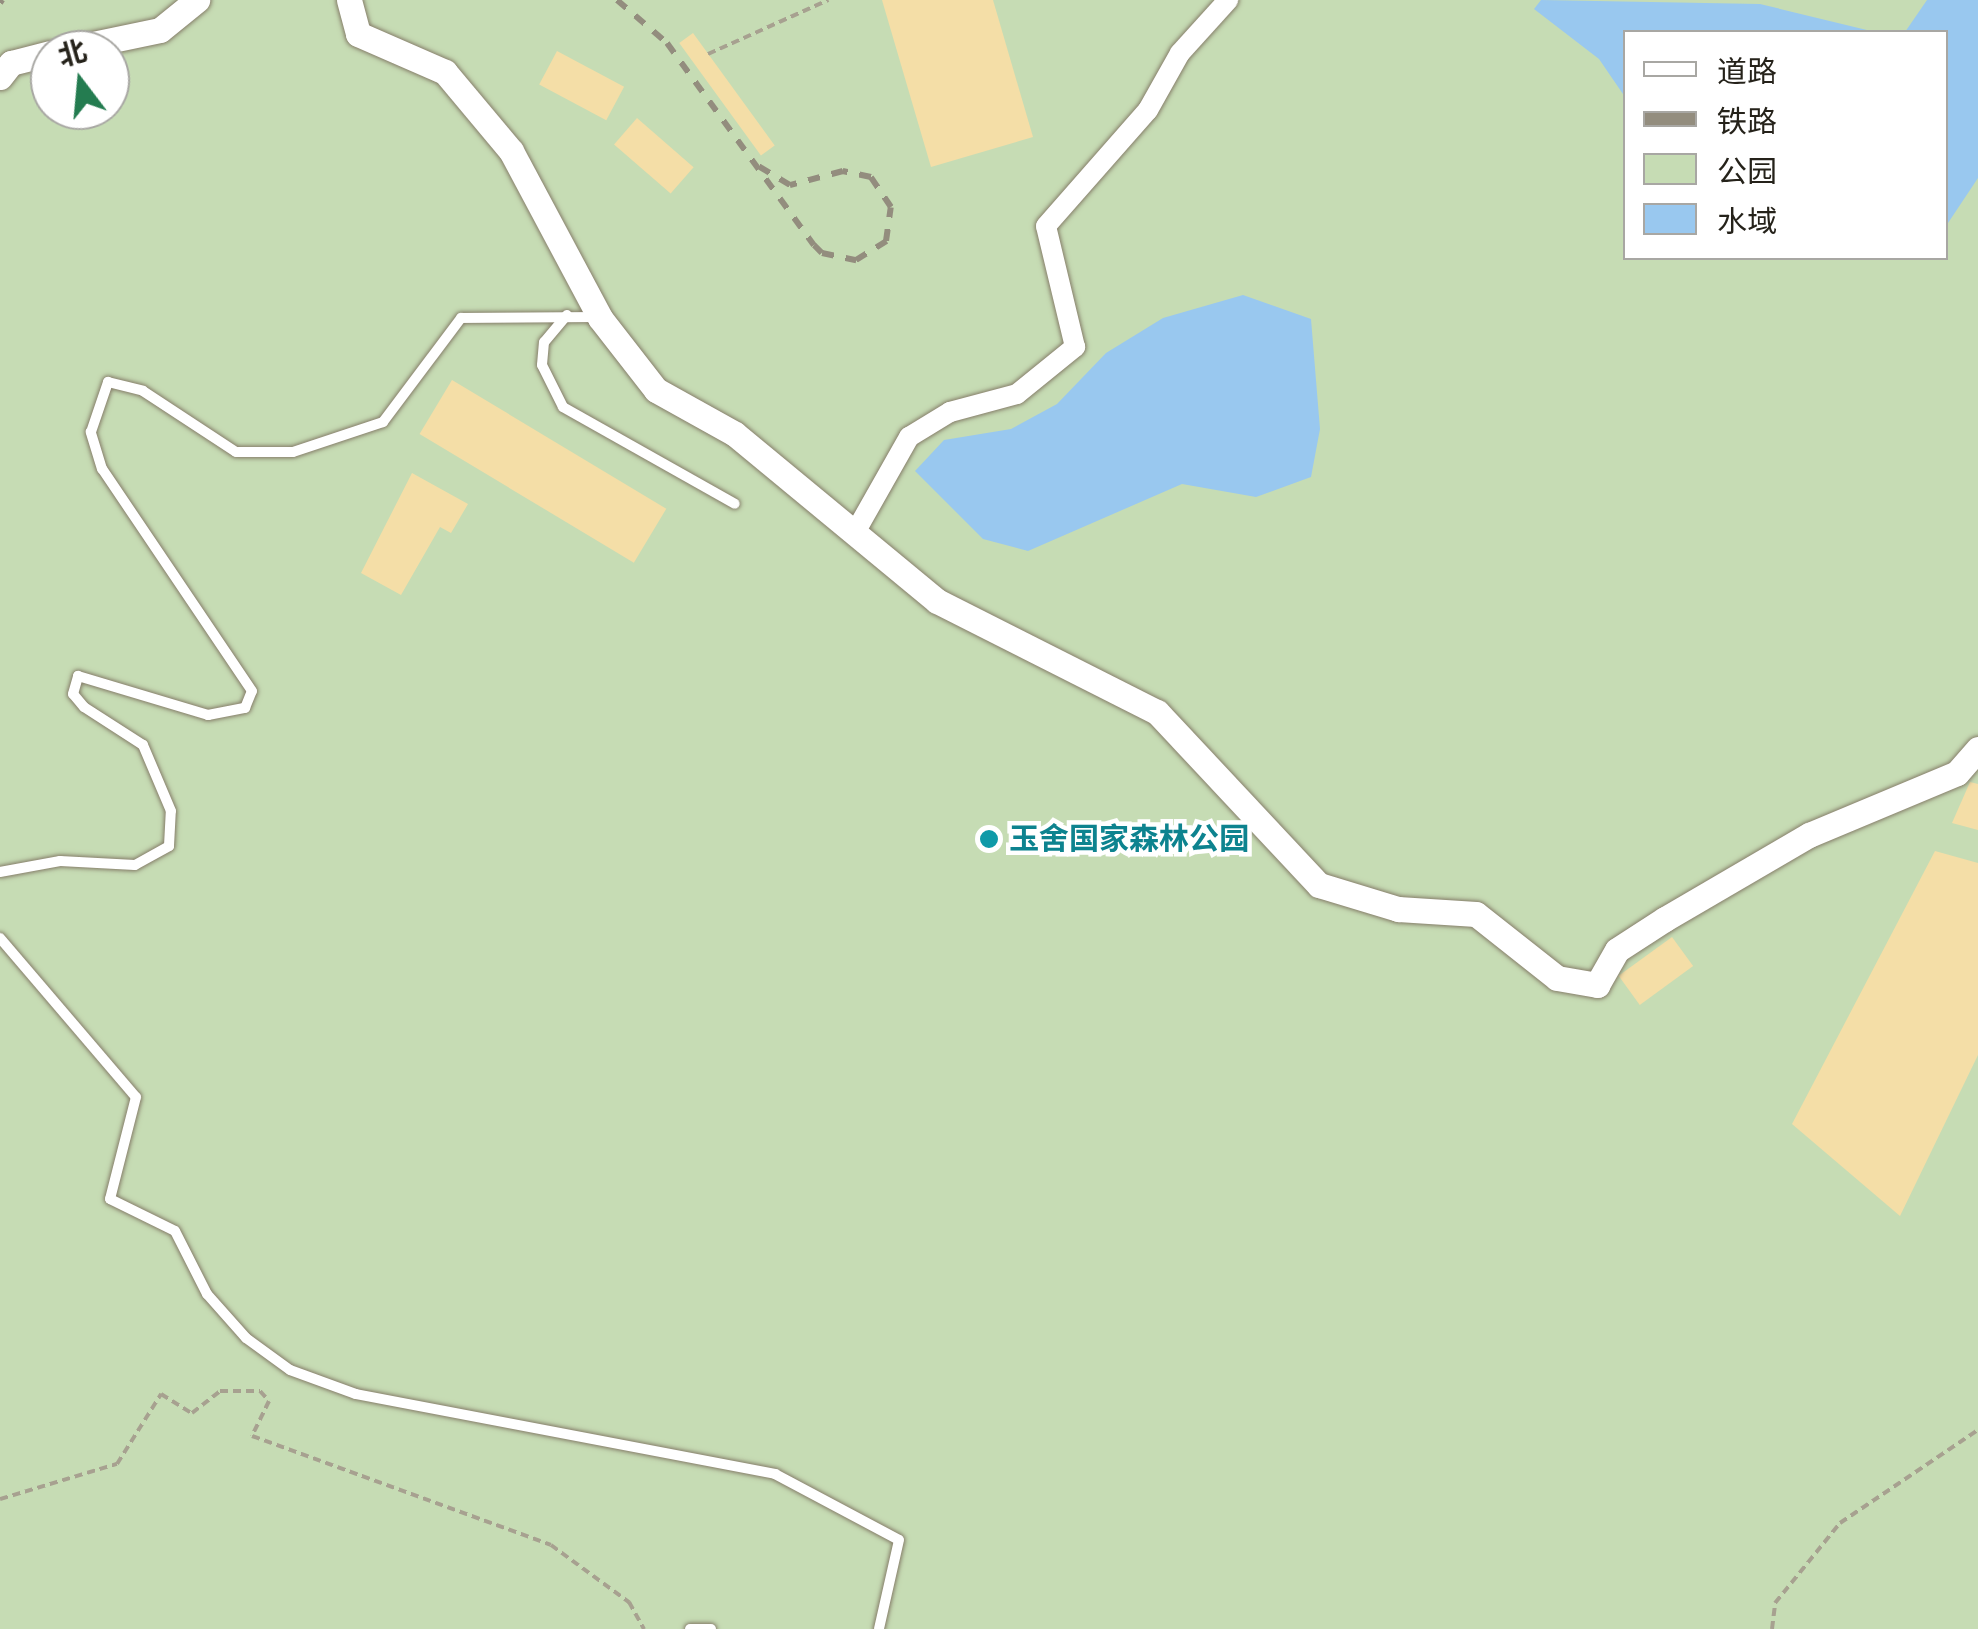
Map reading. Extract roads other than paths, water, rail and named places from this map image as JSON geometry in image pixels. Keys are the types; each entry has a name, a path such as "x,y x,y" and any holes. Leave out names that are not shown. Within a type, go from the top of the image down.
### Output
{"street":[{"path":"130,36 160,30 197,0"},
{"path":"349,0 358,34 444,72 511,150 600,318 656,390 734,434 857,528 938,601 1158,712 1319,885 1398,910 1476,914 1558,978 1596,985 1618,950 1666,919 1809,835 1957,773 1978,749"},
{"path":"857,528 909,437 950,412 1017,394 1075,347 1046,226 1148,110 1180,52 1228,0"},
{"path":"0,77 11,63 30,58"}],"lane":[{"path":"567,315 544,342 542,364 562,407 735,504"},
{"path":"0,872 60,861 135,865 169,846 171,811 142,744 72,694 78,676 208,715 246,708 252,690 102,469 91,432 108,382 143,391 236,452 293,452 383,422 460,318 600,318"},
{"path":"0,938 136,1098 110,1199 175,1231 207,1294 246,1338 290,1370 356,1394 775,1474 898,1540 879,1629"},
{"path":"690,1629 711,1629"}],"water":[{"path":"1541,0 1760,4 1867,30 1623,30 1623,94 1599,59 1534,9"},
{"path":"1927,0 1978,0 1978,178 1948,223 1948,30 1906,30"},
{"path":"1243,295 1311,319 1320,429 1311,477 1256,497 1182,484 1028,551 983,539 915,471 944,440 1011,429 1057,404 1106,353 1163,318"}],"railway":[{"path":"617,0 667,43 814,245 822,253 856,260 886,241 891,207 871,177 843,171 790,185 755,164"}],"place":[{"name":"玉舍国家森林公园","path":"989,839"}]}
